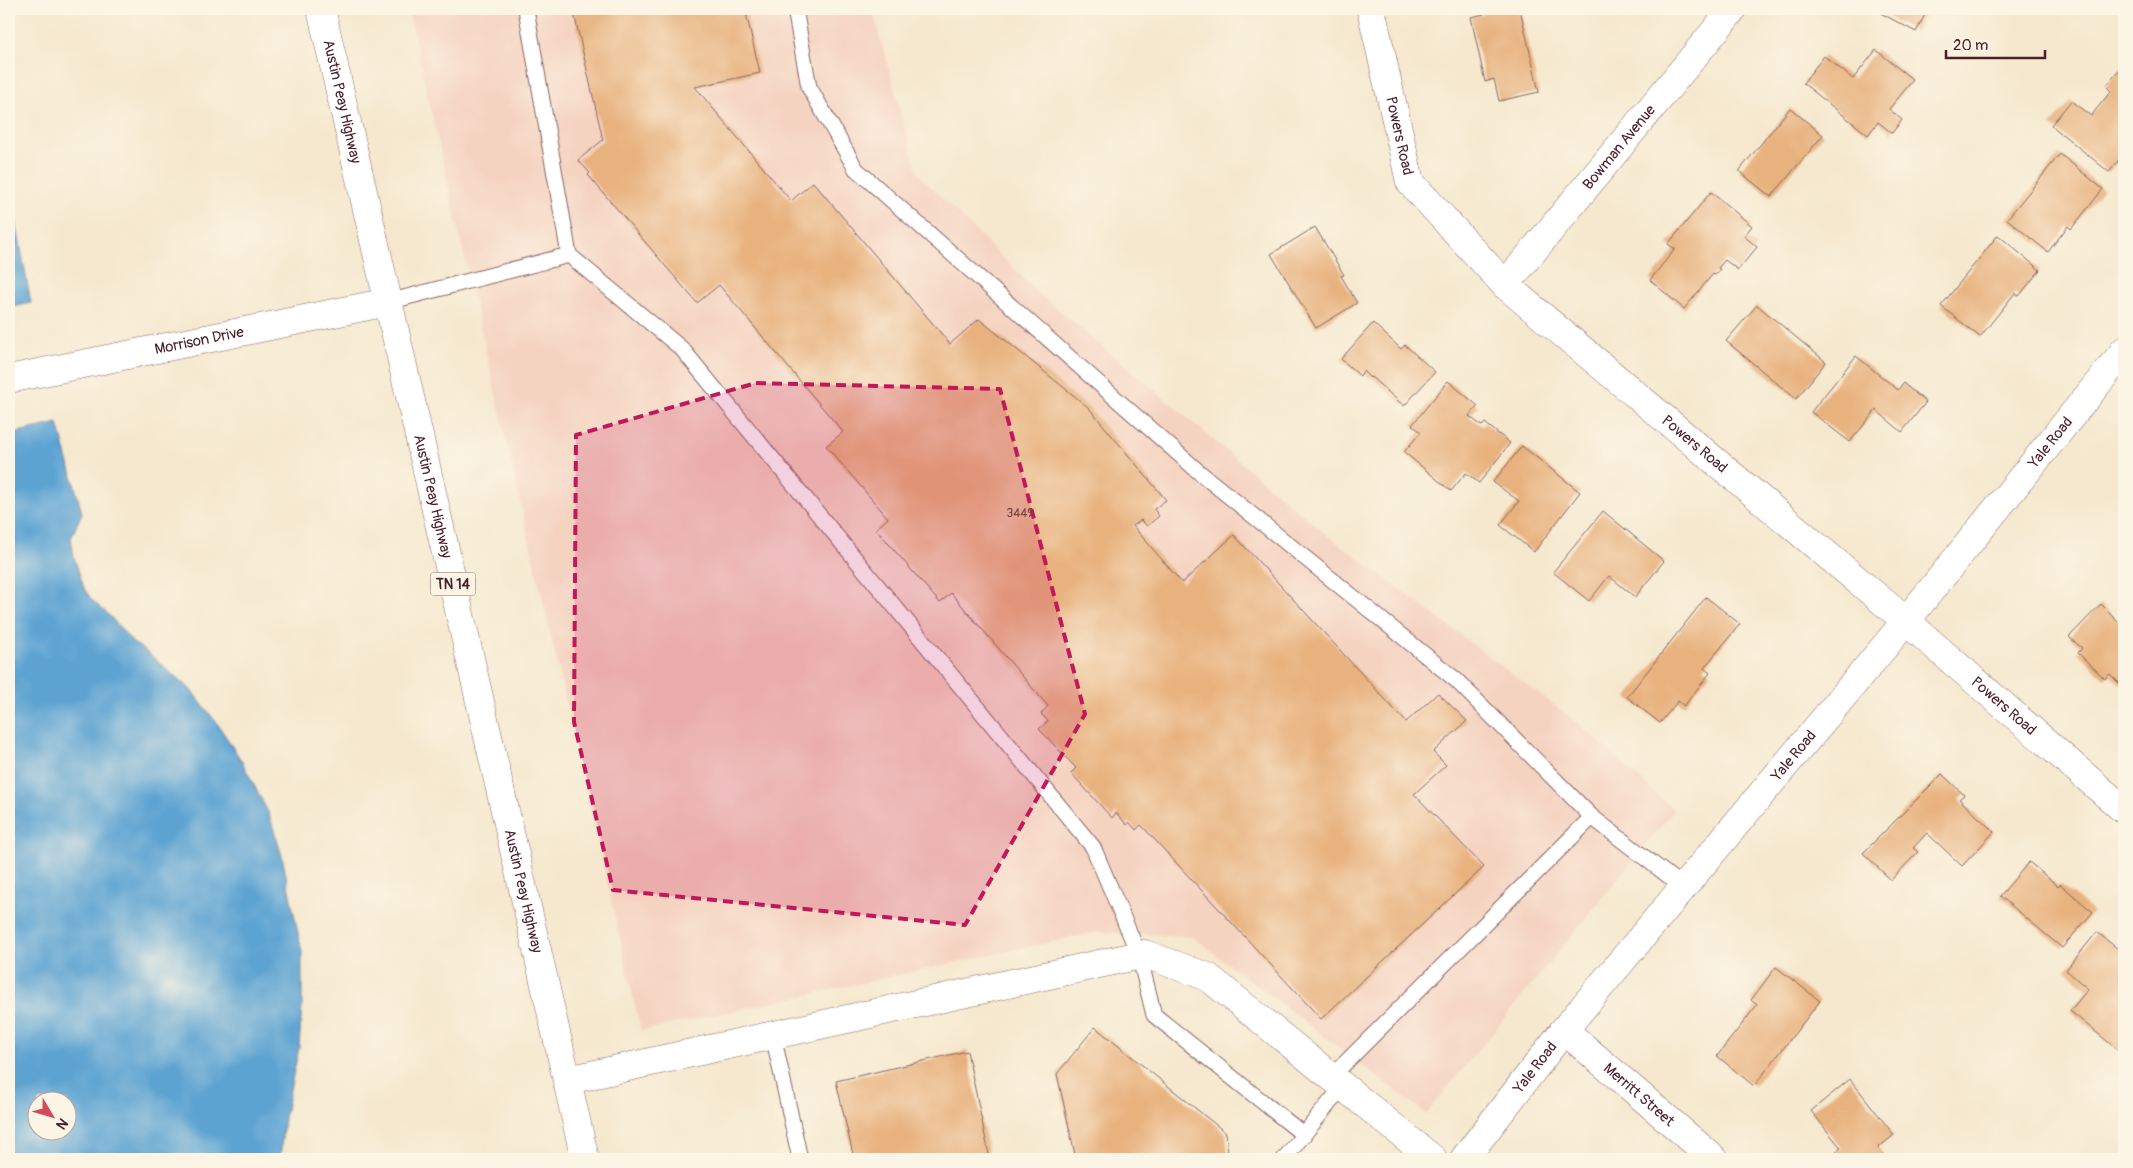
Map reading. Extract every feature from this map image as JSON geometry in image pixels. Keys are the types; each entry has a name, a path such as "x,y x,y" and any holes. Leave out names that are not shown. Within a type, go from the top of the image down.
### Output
{"street":[{"name":"Austin Peay Highway","path":"321,9 585,1159"},
{"name":"Powers Road","path":"1371,9 1410,182 1505,286 1906,621 2124,810"},
{"name":"Bowman Avenue","path":"1505,286 1733,9"},
{"name":"Morrison Drive","path":"9,379 388,302"},
{"name":"Yale Road","path":"1464,1159 1564,1030 1906,621 2124,351"},
{"path":"568,1080 1145,954 1208,977 1434,1159"},
{"name":"Merritt Street","path":"1564,1030 1714,1159"}],"lane":[{"path":"526,9 568,255 682,349 1088,840 1093,847 1140,955 1154,1015 1304,1135"},
{"path":"795,9 809,87 856,169 1199,472 1456,680 1592,816 1683,887"},
{"path":"388,302 568,255"},
{"path":"1284,1159 1304,1135 1337,1082 1592,816"},
{"path":"772,1035 800,1159"}],"highlighted area":[{"path":"756,383 1000,389 1085,714 965,925 613,890 574,722 576,435"}],"shaded area":[{"path":"408,9 872,9 918,174 1035,290 1322,531 1579,724 1674,810 1426,1114 1193,937 1096,932 641,1031"}],"water":[{"path":"9,200 12,200 31,303 9,308"},
{"path":"58,423 82,513 71,538 74,557 84,588 91,599 110,616 133,643 143,649 190,689 217,723 241,760 269,814 282,856 302,952 302,1005 299,1048 284,1118 280,1159 9,1159 9,434"}],"building":[{"path":"573,9 745,9 760,73 695,87 791,201 813,182 950,344 979,319 1088,407 1166,500 1154,509 1159,516 1147,526 1141,520 1133,526 1182,583 1234,535 1406,722 1438,693 1467,721 1433,752 1446,765 1414,794 1484,867 1321,1019 1141,825 1136,830 1129,822 1127,825 1116,813 1112,818 1071,773 1076,768 1039,729 1048,721 1041,714 1048,706 951,593 940,603 876,529 888,518 826,446 843,432 719,285 697,303 588,175 590,173 578,160 603,140"},
{"path":"1483,9 1520,9 1539,92 1499,101 1494,79 1485,82 1471,17 1484,14"},
{"path":"1873,9 1928,9 1916,32"},
{"path":"1876,50 1913,80 1889,109 1902,120 1892,133 1878,122 1868,135 1803,83 1824,56 1853,79"},
{"path":"2122,67 2124,69 2124,154 2109,172 2051,125 2071,101 2091,116 2111,91 2106,86"},
{"path":"1790,108 1823,135 1771,197 1739,171"},
{"path":"2060,154 2103,189 2071,229 2068,226 2048,252 2007,219"},
{"path":"1711,192 1752,226 1744,236 1757,247 1738,270 1725,260 1715,275 1713,274 1684,309 1650,280 1675,249 1668,244"},
{"path":"1315,227 1344,275 1341,276 1357,303 1316,328 1271,254"},
{"path":"1998,235 2040,270 2019,296 2015,293 1980,337 1941,306"},
{"path":"1757,305 1826,362 1796,399 1726,341"},
{"path":"1373,323 1401,349 1405,345 1435,372 1404,406 1363,371 1360,376 1341,359"},
{"path":"1856,356 1898,390 1903,383 1926,402 1902,432 1876,410 1850,442 1811,412"},
{"path":"1448,381 1478,406 1469,416 1482,426 1485,423 1510,443 1479,483 1466,473 1451,491 1404,452 1421,432 1412,425"},
{"path":"1522,446 1580,492 1534,552 1500,525 1519,501 1493,482"},
{"path":"1603,511 1664,561 1635,597 1609,576 1589,601 1553,572"},
{"path":"1706,597 1740,624 1704,668 1710,673 1684,706 1678,701 1660,723 1627,697"},
{"path":"2101,604 2124,627 2124,688 2110,674 2105,679 2078,653 2082,648 2069,637"},
{"path":"1942,774 1964,795 1959,799 1994,832 1962,866 1927,833 1913,848 1918,852 1891,880 1863,853"},
{"path":"2029,862 2058,886 2060,884 2093,912 2062,948 2000,896"},
{"path":"2097,932 2124,954 2124,1042 2118,1050 2070,1011 2088,989 2066,970"},
{"path":"1776,967 1820,1001 1754,1086 1717,1056 1757,1005 1751,1000"},
{"path":"1095,1027 1226,1133 1228,1153 1223,1159 1076,1159 1057,1074"},
{"path":"967,1051 990,1159 854,1159 836,1081"},
{"path":"1850,1079 1894,1135 1878,1148 1886,1158 1884,1159 1827,1159 1841,1148 1811,1111"}]}
